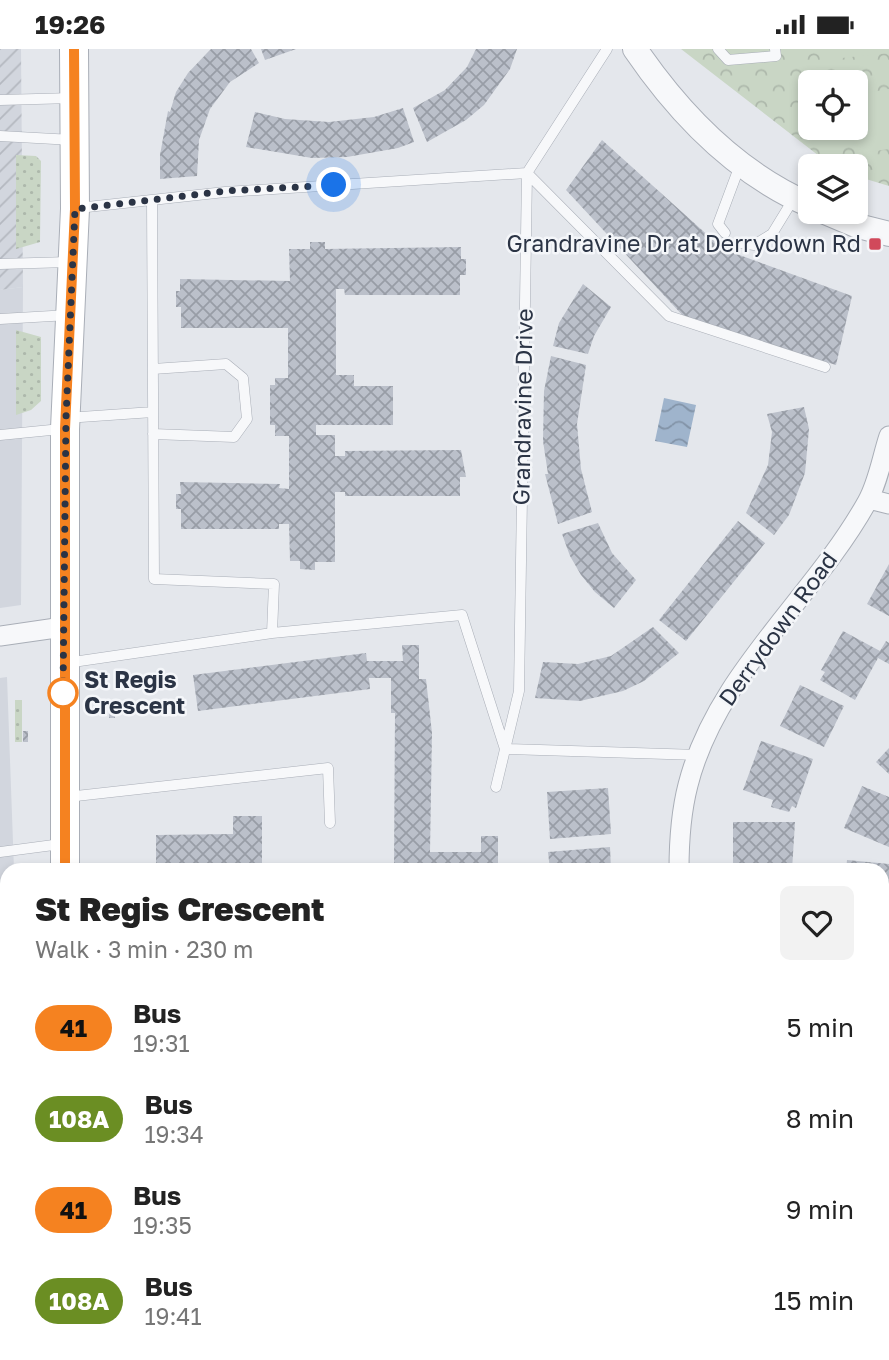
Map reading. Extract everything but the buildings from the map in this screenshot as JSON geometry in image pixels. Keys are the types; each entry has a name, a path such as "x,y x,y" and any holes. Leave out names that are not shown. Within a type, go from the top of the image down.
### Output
{"main road":[{"path":"65,857 63,627 66,423 75,209 74,49"}],"street":[{"path":"635,49 664,93 721,150 740,165 798,200"},
{"path":"853,224 889,234"},
{"name":"Derrydown Road","path":"680,863 688,785 716,715 738,679 845,538 869,499 889,436"},
{"path":"869,499 889,504"},
{"path":"0,636 63,627"}],"lane":[{"path":"527,173 607,49"},
{"path":"718,49 728,60 776,56 775,49"},
{"path":"0,100 75,98"},
{"path":"0,137 75,140"},
{"path":"725,233 718,224 740,165"},
{"path":"75,209 225,191 527,173 669,316 824,367"},
{"name":"Grandravine Drive","path":"496,787 519,691 527,173"},
{"path":"152,200 154,579 274,584 272,633"},
{"path":"741,243 754,246 772,234 798,206"},
{"path":"0,264 73,262"},
{"path":"0,319 70,315"},
{"path":"153,369 226,364 243,378 247,419 234,437 153,434"},
{"path":"0,435 153,412"},
{"path":"63,664 272,633 462,615 505,749 699,755"},
{"path":"66,797 328,768 330,823"},
{"path":"0,852 65,857"}],"shaded area":[{"path":"0,49 21,49 23,287 0,290"},
{"path":"23,287 21,605 0,608 0,290"},
{"path":"7,677 14,863 0,863 0,678"}],"green space":[{"path":"681,49 889,49 889,186 868,180 868,154 817,154 798,140 868,140 868,70 798,70 798,140"},
{"path":"841,49 889,49 889,53 842,58"},
{"path":"889,89 889,149 861,153 860,140 868,140 868,93"},
{"path":"16,155 36,156 41,161 40,242 16,249"},
{"path":"16,330 41,337 41,401 31,410 16,415"},
{"path":"15,700 22,700 22,742 15,742"}],"water":[{"path":"664,398 696,405 687,447 655,441"}],"bus line":[{"name":"41","path":"65,863 65,429 75,209 74,49"}],"place":[{"name":"Grandravine Dr at Derrydown Rd","path":"875,244"},
{"name":"St Regis Crescent","path":"63,693"}],"route":[{"path":"63,693 66,418 75,209 225,191 334,185"}]}
